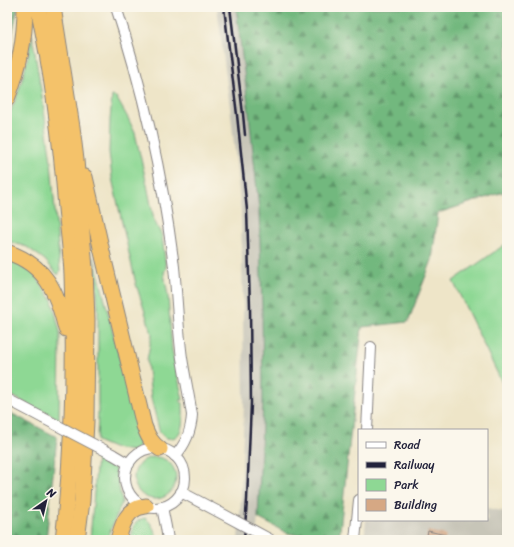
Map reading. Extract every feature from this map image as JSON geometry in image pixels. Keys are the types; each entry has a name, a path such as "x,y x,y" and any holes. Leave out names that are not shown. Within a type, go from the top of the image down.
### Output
{"highway":[{"path":"7,99 21,52 25,21 25,7"},
{"path":"38,7 53,90 62,158 72,273 73,362 71,427 67,504 63,540"},
{"path":"52,7 72,127 84,254 87,320 85,436 82,501 77,540"},
{"path":"72,127 144,426 150,440 160,449"},
{"path":"7,252 21,258 33,266 45,277 51,286 61,308 73,362"},
{"path":"118,540 123,525 129,514 135,509 146,506"}],"street":[{"path":"116,7 130,47 149,121 163,194 174,268 182,358 192,415 192,423 187,440 175,456"},
{"path":"367,429 371,346"},
{"path":"7,398 129,464"},
{"path":"151,449 160,449 175,456 184,473 184,486 175,500 167,506 156,508 146,506 135,501 128,492 126,486 126,474 129,464 135,457 142,452 151,449"},
{"path":"181,492 271,540"},
{"path":"162,507 168,540"},
{"path":"355,540 358,510"}],"shaded area":[{"path":"217,7 236,7 259,209 263,403 256,540 238,540 241,500 244,403 241,210 231,115"},
{"path":"488,508 507,512 507,540 364,540 366,521 488,521"}],"green space":[{"path":"7,7 18,7 7,59"},
{"path":"236,7 507,7 507,191 438,213 432,260 408,322 362,327 339,540 326,540 287,533 258,518 263,403 259,209"},
{"path":"32,35 51,162 60,271 58,275 45,260 27,247 7,241 7,119 16,99 28,57"},
{"path":"112,96 116,97 135,133 154,220 162,236 166,268 164,273 168,296 172,350 183,400 180,400 180,402 183,403 181,429 176,436 172,438 163,436 160,433 151,398 147,360 152,334 136,284 112,178 109,152"},
{"path":"507,243 507,393 453,281"},
{"path":"7,257 30,268 52,300 60,332 59,419 42,410 40,411 7,393"},
{"path":"94,257 141,439 139,447 133,451 113,448 97,441 98,308"},
{"path":"7,411 57,437 46,540 7,540"},
{"path":"97,457 109,463 115,469 122,502 109,534 109,540 90,540"},
{"path":"155,457 170,463 176,478 170,493 155,499 140,493 134,478 140,463"},
{"path":"145,518 153,528 157,540 131,540 134,526 138,521"}],"building":[{"path":"428,531 446,535 445,540 426,540"}],"railway":[{"path":"224,7 247,210 251,403 244,540"},
{"path":"230,7 245,135"}]}
